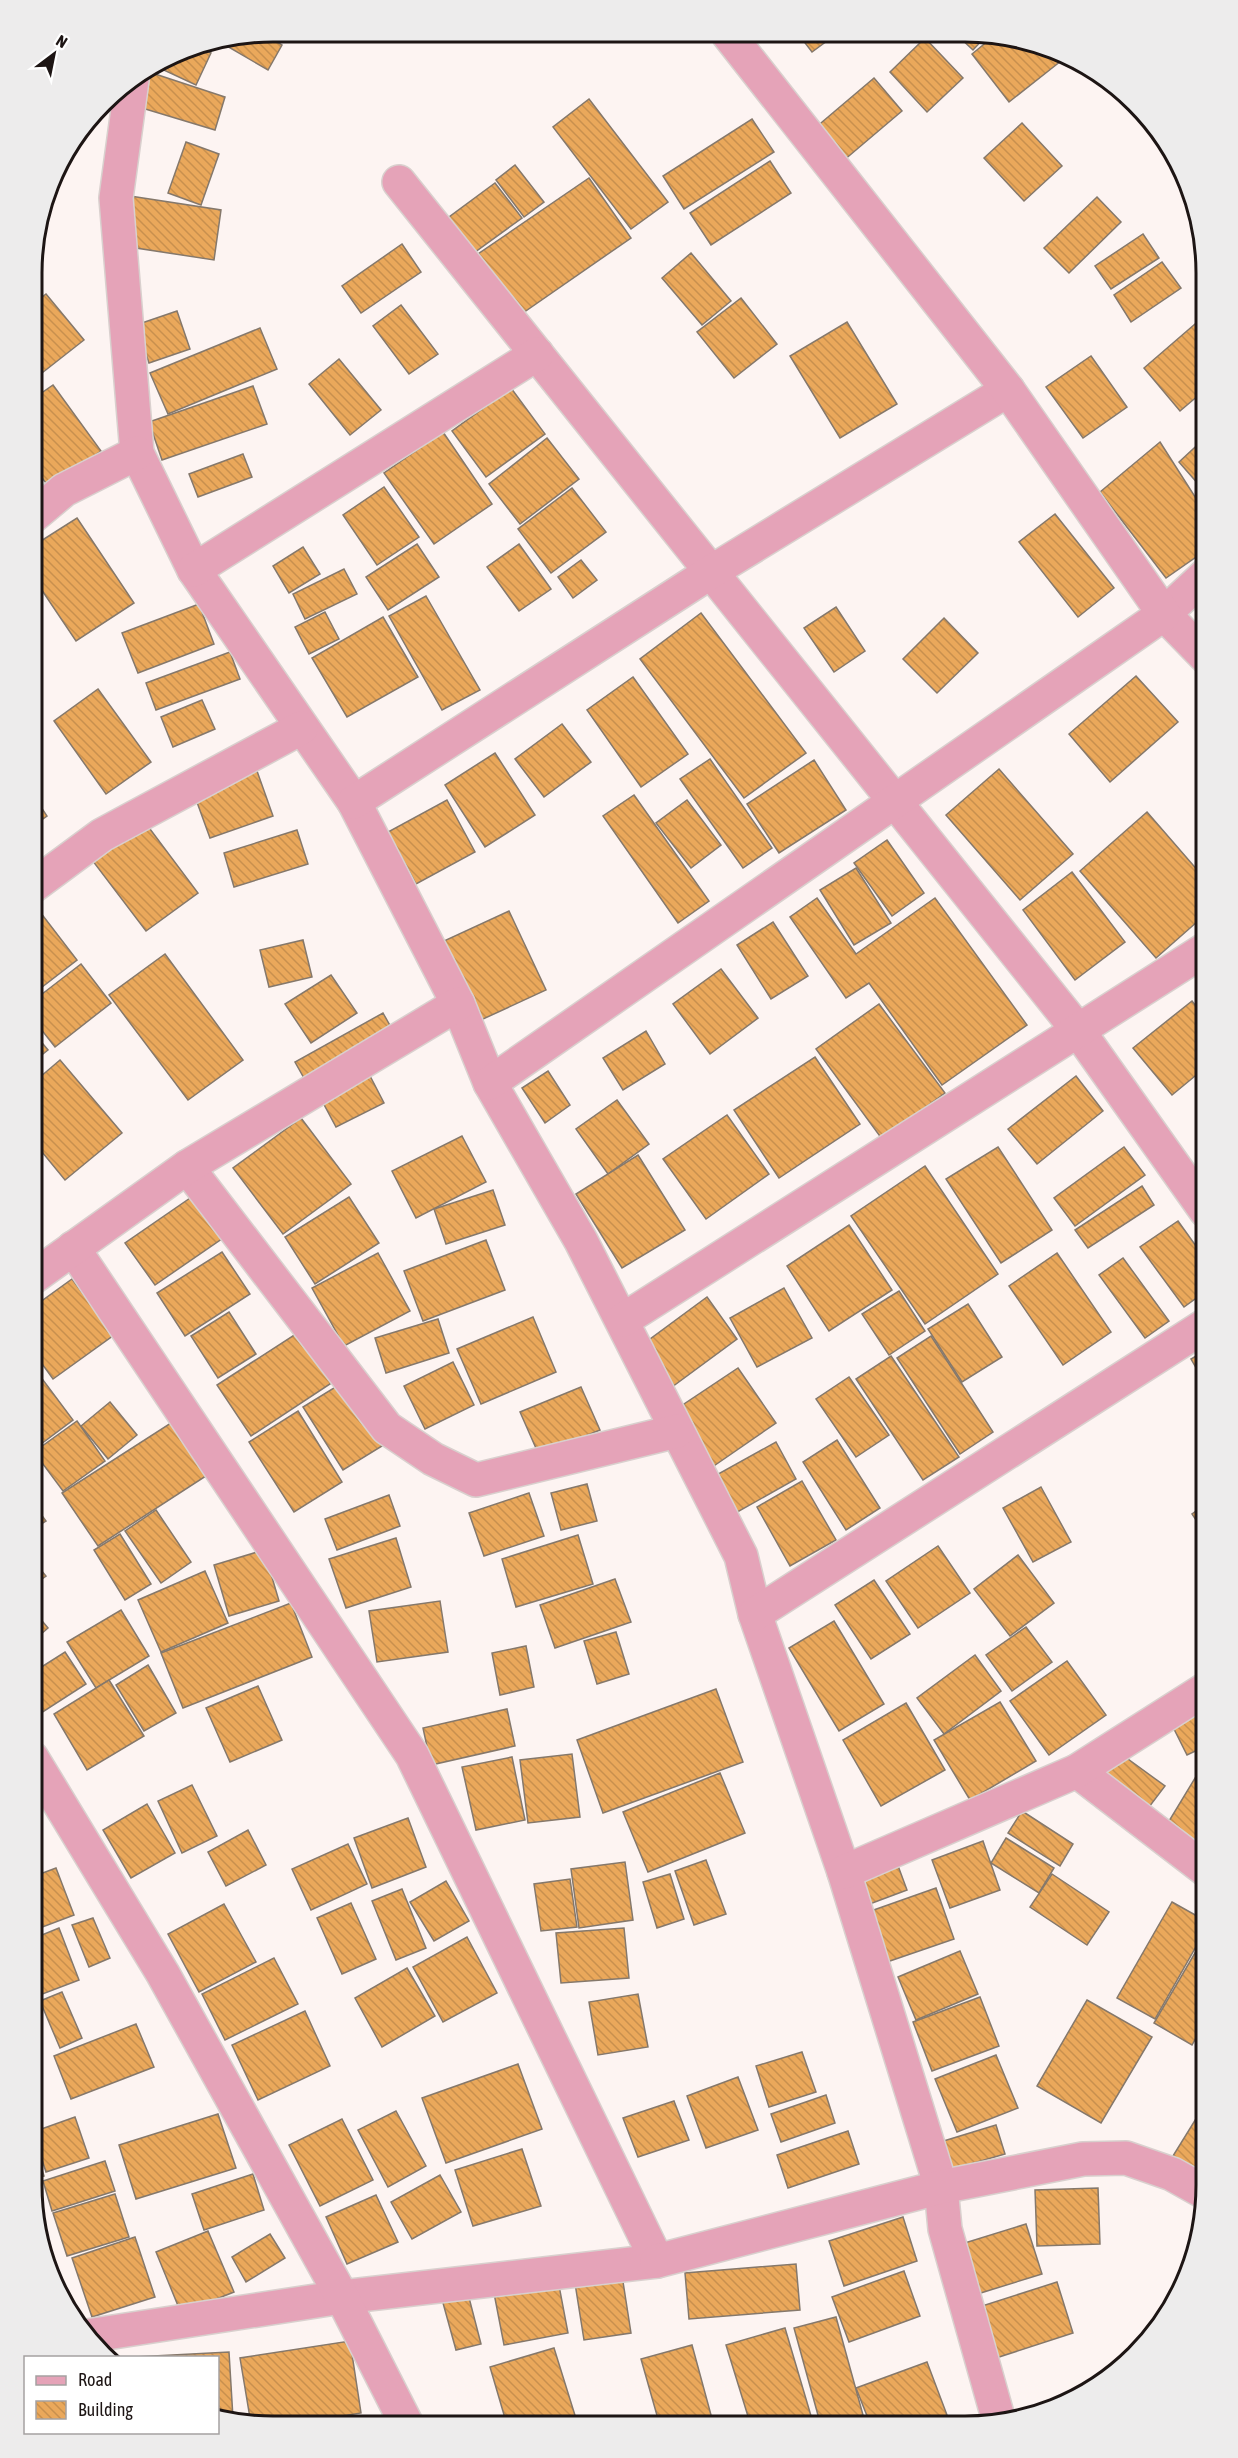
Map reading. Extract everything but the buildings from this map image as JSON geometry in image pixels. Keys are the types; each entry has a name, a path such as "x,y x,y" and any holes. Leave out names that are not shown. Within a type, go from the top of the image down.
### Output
{"street":[{"path":"734,42 1008,390 1164,614 1196,647"},
{"path":"130,91 116,198 137,453 194,570 300,728 354,802 458,1004 490,1083 581,1241 623,1320 741,1556 755,1614 844,1872 941,2187 945,2229 997,2414"},
{"path":"399,182 1077,1029 1196,1197"},
{"path":"194,570 537,354"},
{"path":"354,802 711,572 1008,390"},
{"path":"42,508 64,490 137,453"},
{"path":"490,1083 1164,614 1196,584"},
{"path":"42,879 102,835 300,728"},
{"path":"623,1320 1196,955"},
{"path":"42,1271 187,1167 458,1004"},
{"path":"187,1167 387,1428 433,1459 476,1480 677,1431"},
{"path":"73,1248 412,1755 657,2261"},
{"path":"755,1614 1196,1330"},
{"path":"844,1872 1077,1771 1196,1695"},
{"path":"1077,1771 1196,1862"},
{"path":"42,1774 163,1974 342,2297 402,2416"},
{"path":"97,2334 342,2297 657,2261 941,2187 1083,2159 1126,2158 1172,2174 1196,2187"}]}
